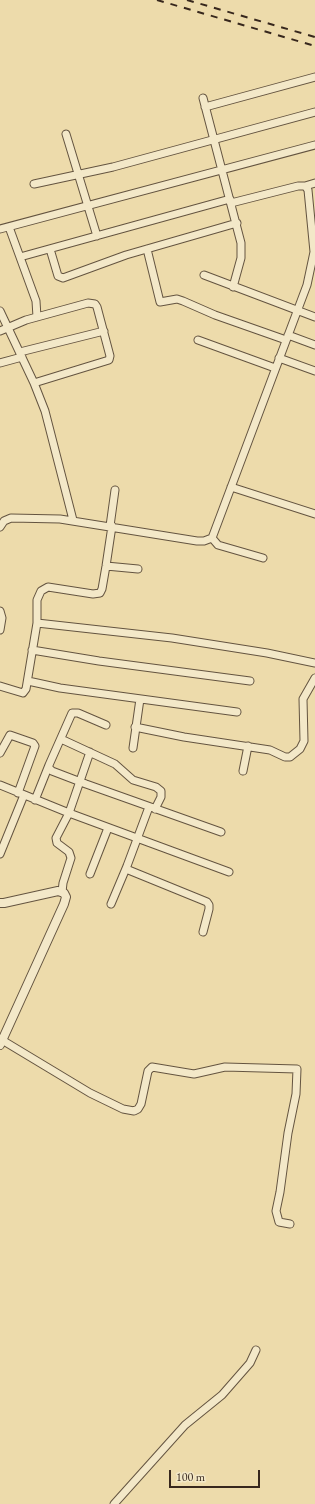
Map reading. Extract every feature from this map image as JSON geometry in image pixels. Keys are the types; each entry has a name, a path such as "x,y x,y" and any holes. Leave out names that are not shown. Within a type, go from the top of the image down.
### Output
{"street":[{"path":"205,106 315,77"},
{"path":"203,98 221,170 237,224 242,250 240,265 233,287"},
{"path":"34,184 113,167 213,138 315,112"},
{"path":"66,134 97,236"},
{"path":"0,229 315,145"},
{"path":"20,257 162,218 230,201 315,183"},
{"path":"0,527 4,521 11,518 73,520 204,541 212,538 307,285 314,252 308,190 305,186"},
{"path":"50,249 56,272 60,278 147,249 237,224"},
{"path":"9,227 36,301 37,317"},
{"path":"147,249 160,302 184,300 221,317 287,338 315,345"},
{"path":"204,275 233,287 315,316"},
{"path":"0,331 37,317 92,303 97,307 110,356 108,361 34,383"},
{"path":"0,311 34,383 45,411 73,520"},
{"path":"0,363 21,355 104,331"},
{"path":"198,340 275,368"},
{"path":"280,358 315,371"},
{"path":"231,487 315,514"},
{"path":"0,686 23,693 26,689 37,623 37,600 41,591 48,588 97,594 100,593 106,566 115,490"},
{"path":"212,538 218,545 263,558"},
{"path":"106,566 138,569"},
{"path":"0,611 2,618 0,630"},
{"path":"37,623 172,638 267,653 315,663"},
{"path":"32,650 99,661 250,681"},
{"path":"135,727 184,737 248,746 273,751 288,757 293,756 300,749 305,738 303,699 315,678"},
{"path":"28,681 60,688 237,712"},
{"path":"133,748 140,699"},
{"path":"36,800 69,717 73,712 106,725"},
{"path":"0,753 10,735 33,743 35,746 21,794 0,854"},
{"path":"60,739 115,764 134,780 156,787 161,791 161,797 152,808 111,904"},
{"path":"243,771 248,746"},
{"path":"90,752 69,813 56,838 58,843 69,852 71,858 62,883 62,892 66,897 64,904 1,1043 90,1093 123,1108 134,1111 138,1109 141,1104 148,1071 152,1067 194,1074 225,1066 297,1069 296,1094 288,1132 276,1211 279,1222 290,1224"},
{"path":"48,768 52,771 79,781 221,832"},
{"path":"0,786 108,828 229,872"},
{"path":"90,874 108,828"},
{"path":"126,869 207,902 209,909 202,932"},
{"path":"0,903 42,894 62,892"},
{"path":"114,1504 185,1425 222,1395 250,1363 256,1350"}],"railway":[{"path":"157,0 315,46"},
{"path":"187,0 315,37"}]}
